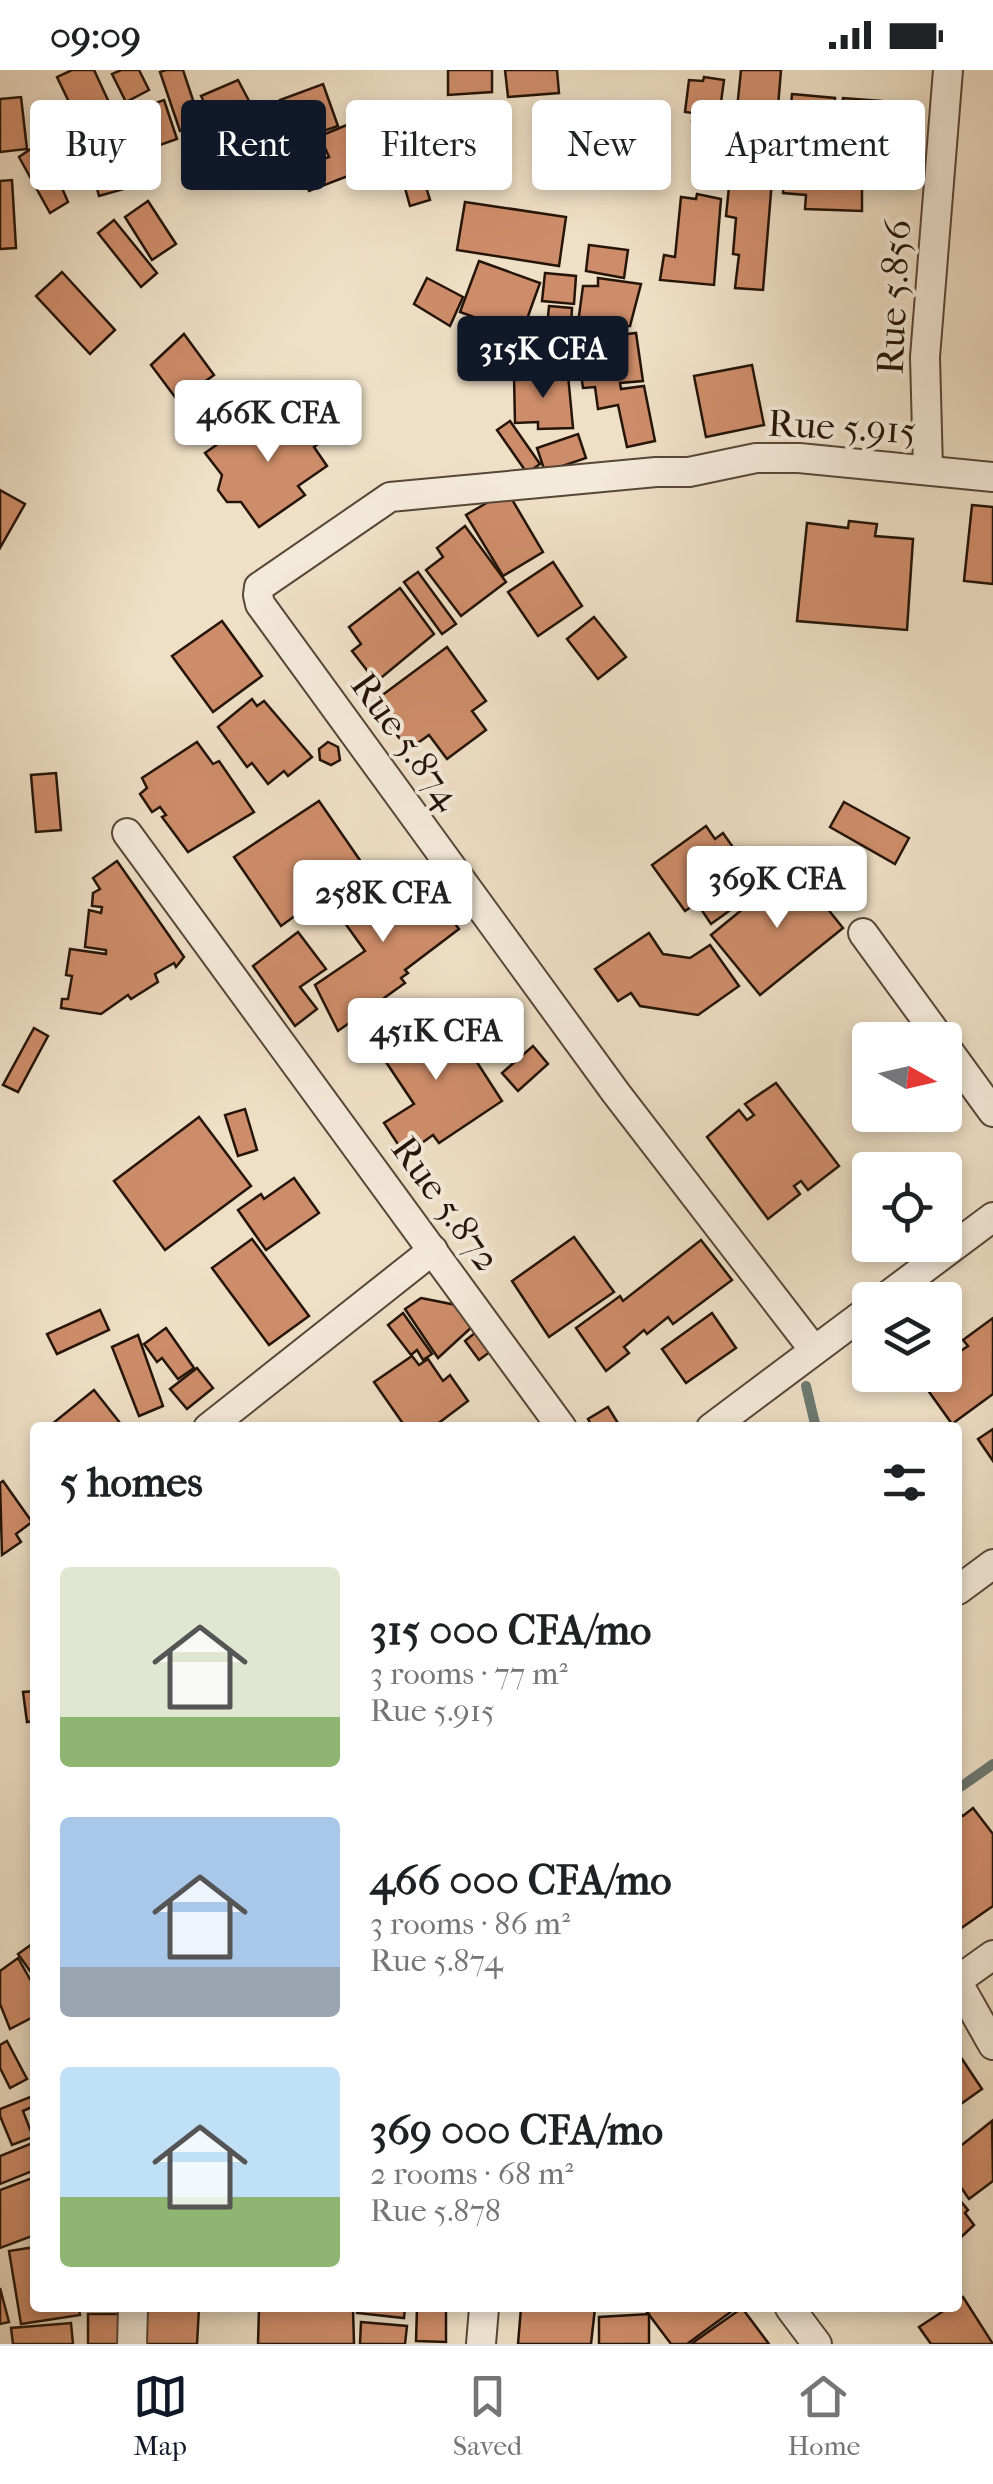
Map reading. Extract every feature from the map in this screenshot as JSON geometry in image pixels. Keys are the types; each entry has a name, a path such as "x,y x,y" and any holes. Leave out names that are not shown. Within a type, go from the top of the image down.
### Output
{"street":[{"name":"Rue 5.856","path":"928,470 925,357 948,70"},
{"name":"Rue 5.915","path":"390,496 689,472 756,458 799,458 993,478"},
{"name":"Rue 5.874","path":"390,496 259,588 260,604 616,1094 814,1350"},
{"name":"Rue 5.872","path":"127,832 558,1422"},
{"path":"863,933 928,1022"},
{"path":"962,1069 993,1112"},
{"path":"906,1282 993,1217"},
{"path":"216,1422 433,1250"},
{"path":"718,1422 852,1322"},
{"path":"962,1587 993,1564"},
{"path":"962,1979 993,1955"},
{"path":"962,1989 993,2045"},
{"path":"132,2344 133,2312"},
{"path":"481,2344 484,2312"},
{"path":"793,2312 816,2344"}],"building":[{"path":"72,70 94,70 108,100 68,100 57,77"},
{"path":"139,70 149,90 125,100 112,74"},
{"path":"183,70 193,100 181,100 181,131 180,131 160,72"},
{"path":"448,70 492,70 492,92 448,95"},
{"path":"505,70 557,70 559,93 508,97"},
{"path":"741,70 781,70 779,100 738,100"},
{"path":"704,77 724,80 721,100 691,100 691,113 685,112 689,80 703,81"},
{"path":"238,80 249,100 203,100 201,96"},
{"path":"323,84 338,126 326,130 326,100 280,100"},
{"path":"792,94 835,98 835,100 791,100"},
{"path":"21,97 27,149 0,152 0,99"},
{"path":"164,100 177,139 161,145"},
{"path":"346,125 346,177 326,184 329,157 326,134"},
{"path":"30,149 30,177 19,157"},
{"path":"12,180 16,248 0,249 0,181"},
{"path":"37,190 63,190 68,202 50,213"},
{"path":"97,190 120,190 99,196"},
{"path":"406,190 427,190 430,200 410,206"},
{"path":"729,190 771,190 763,290 735,288 739,255 733,254 736,218 726,216"},
{"path":"862,190 862,211 805,209 806,195 783,193"},
{"path":"697,194 721,199 714,285 660,280 664,255 675,257 681,197 696,199"},
{"path":"148,201 176,244 152,260 125,217"},
{"path":"465,202 566,217 559,266 457,250"},
{"path":"114,220 157,273 141,287 98,233"},
{"path":"589,245 628,250 624,278 586,271"},
{"path":"479,261 540,283 527,319 522,317 515,332 460,312"},
{"path":"62,272 115,330 90,354 36,296"},
{"path":"545,273 576,276 574,304 542,301"},
{"path":"427,278 463,297 450,326 414,304"},
{"path":"598,278 641,284 630,326 597,327 596,335 576,338 583,286 598,286"},
{"path":"549,306 572,308 570,341 546,338"},
{"path":"636,333 643,381 620,383 621,389 644,386 655,441 627,447 618,405 598,409 595,387 583,388 576,340"},
{"path":"184,334 214,375 178,401 151,365"},
{"path":"511,347 558,347 557,366 519,365 518,374 510,374"},
{"path":"752,365 764,425 706,437 694,376"},
{"path":"568,375 573,428 538,429 538,422 515,423 514,376"},
{"path":"298,406 322,441 314,447 327,466 298,486 305,495 259,527 241,502 227,502 218,490 222,475 205,453 253,419 262,432"},
{"path":"510,421 540,464 527,473 497,430"},
{"path":"578,434 586,458 545,472 537,448"},
{"path":"0,490 25,504 0,548"},
{"path":"507,491 543,552 503,576 466,515"},
{"path":"972,505 993,507 993,584 964,581"},
{"path":"849,521 877,524 875,536 913,539 907,630 797,621 807,523 848,528"},
{"path":"465,526 506,582 461,616 426,570 443,557 437,548"},
{"path":"553,562 582,606 538,636 508,592"},
{"path":"418,572 456,624 442,634 404,582"},
{"path":"400,588 434,634 376,682 352,651 361,644 349,627"},
{"path":"594,617 626,657 598,679 567,639"},
{"path":"222,621 262,676 213,712 172,656"},
{"path":"447,647 486,701 472,711 486,730 447,759 429,735 408,750 373,702"},
{"path":"252,699 257,706 264,701 312,757 288,776 284,771 268,784 252,763 247,767 218,727"},
{"path":"197,742 213,764 219,761 254,812 188,852 162,817 166,815 160,807 152,812 140,794 147,788 142,778"},
{"path":"328,742 338,747 340,760 331,765 320,760 319,749"},
{"path":"56,773 61,830 36,832 31,775"},
{"path":"319,801 364,866 281,926 234,857"},
{"path":"844,802 909,838 895,864 830,827"},
{"path":"706,826 715,839 723,833 754,877 747,883 754,893 711,924 697,903 685,911 652,865"},
{"path":"117,861 184,957 176,967 174,963 155,974 158,982 131,999 128,995 101,1014 61,1008 62,999 68,999 72,976 66,975 70,949 106,954 106,950 85,947 89,910 101,913 102,907 92,906 93,893 100,889 93,878"},
{"path":"794,867 843,928 760,995 711,935"},
{"path":"401,870 424,902 433,894 459,929 405,970 408,973 401,978 405,983 338,1031 315,985 365,951 332,905 357,888 365,898"},
{"path":"298,932 326,969 300,987 317,1009 295,1026 253,966"},
{"path":"649,933 663,954 690,958 710,945 739,986 698,1015 640,1006 631,993 618,1001 595,969"},
{"path":"442,1008 502,1101 439,1143 433,1135 405,1155 384,1123 414,1104 378,1050"},
{"path":"34,1028 48,1036 18,1092 3,1085"},
{"path":"533,1046 548,1064 518,1091 502,1073"},
{"path":"776,1083 839,1166 808,1190 801,1181 794,1186 800,1194 768,1219 707,1137 739,1110 747,1120 754,1115 745,1104"},
{"path":"245,1109 257,1150 238,1156 225,1115"},
{"path":"199,1117 251,1186 165,1250 114,1181"},
{"path":"294,1178 319,1213 266,1250 238,1210 261,1194 264,1199"},
{"path":"574,1237 614,1292 549,1337 512,1281"},
{"path":"252,1239 309,1316 269,1345 212,1268"},
{"path":"701,1240 732,1280 673,1324 668,1317 647,1334 644,1330 624,1347 629,1353 606,1371 576,1328 620,1296 623,1301"},
{"path":"421,1298 461,1306 474,1325 438,1358 405,1309"},
{"path":"100,1310 109,1330 57,1354 47,1334"},
{"path":"403,1313 432,1354 423,1360 417,1350 411,1355 388,1325"},
{"path":"712,1313 736,1348 686,1383 662,1349"},
{"path":"993,1318 993,1394 951,1422 929,1392 962,1392 962,1350 968,1346 963,1340"},
{"path":"166,1328 194,1368 178,1379 162,1358 157,1362 144,1344"},
{"path":"476,1332 491,1351 479,1360 465,1341"},
{"path":"138,1335 163,1406 139,1416 112,1347"},
{"path":"412,1356 419,1365 428,1359 443,1381 450,1375 468,1401 440,1422 402,1422 374,1382"},
{"path":"197,1368 213,1388 187,1409 170,1389"},
{"path":"94,1390 119,1422 54,1422"},
{"path":"608,1407 617,1422 590,1422 588,1419"},
{"path":"993,1429 993,1461 978,1439"},
{"path":"3,1481 30,1519 16,1534 21,1542 2,1555"},
{"path":"30,1691 30,1722 27,1722 23,1692"},
{"path":"973,1808 993,1834 993,1906 962,1928 962,1815"},
{"path":"30,1946 30,1971 18,1954"},
{"path":"18,1958 30,1979 30,2019 10,2029 0,2004 0,1971"},
{"path":"7,2041 27,2079 10,2088 0,2068 0,2045"},
{"path":"962,2059 982,2089 962,2103"},
{"path":"30,2097 30,2108 23,2111 30,2138 12,2145 0,2109"},
{"path":"992,2121 993,2181 969,2199 962,2189 962,2145"},
{"path":"30,2144 30,2172 0,2184 0,2156"},
{"path":"30,2179 30,2237 0,2248 0,2190"},
{"path":"962,2203 968,2210 965,2213 974,2225 962,2236"},
{"path":"30,2248 30,2312 80,2315 21,2324 9,2251"},
{"path":"0,2288 9,2322 0,2324"},
{"path":"962,2298 993,2344 931,2344 919,2327 942,2312 962,2312"},
{"path":"144,2312 199,2312 197,2344 142,2344"},
{"path":"259,2312 353,2312 354,2344 258,2344"},
{"path":"357,2312 405,2312 404,2318"},
{"path":"417,2312 446,2312 446,2342 416,2341"},
{"path":"521,2312 595,2312 591,2344 518,2344"},
{"path":"647,2312 731,2312 687,2344 671,2344"},
{"path":"736,2312 745,2312 769,2344 691,2344"},
{"path":"88,2314 126,2314 126,2344 88,2344"},
{"path":"649,2314 649,2344 599,2344 599,2317"},
{"path":"361,2322 407,2326 405,2344 360,2344"},
{"path":"71,2323 73,2344 13,2344 11,2328"}],"waterway":[{"path":"806,1386 815,1422"},
{"path":"962,1786 993,1764"}]}
